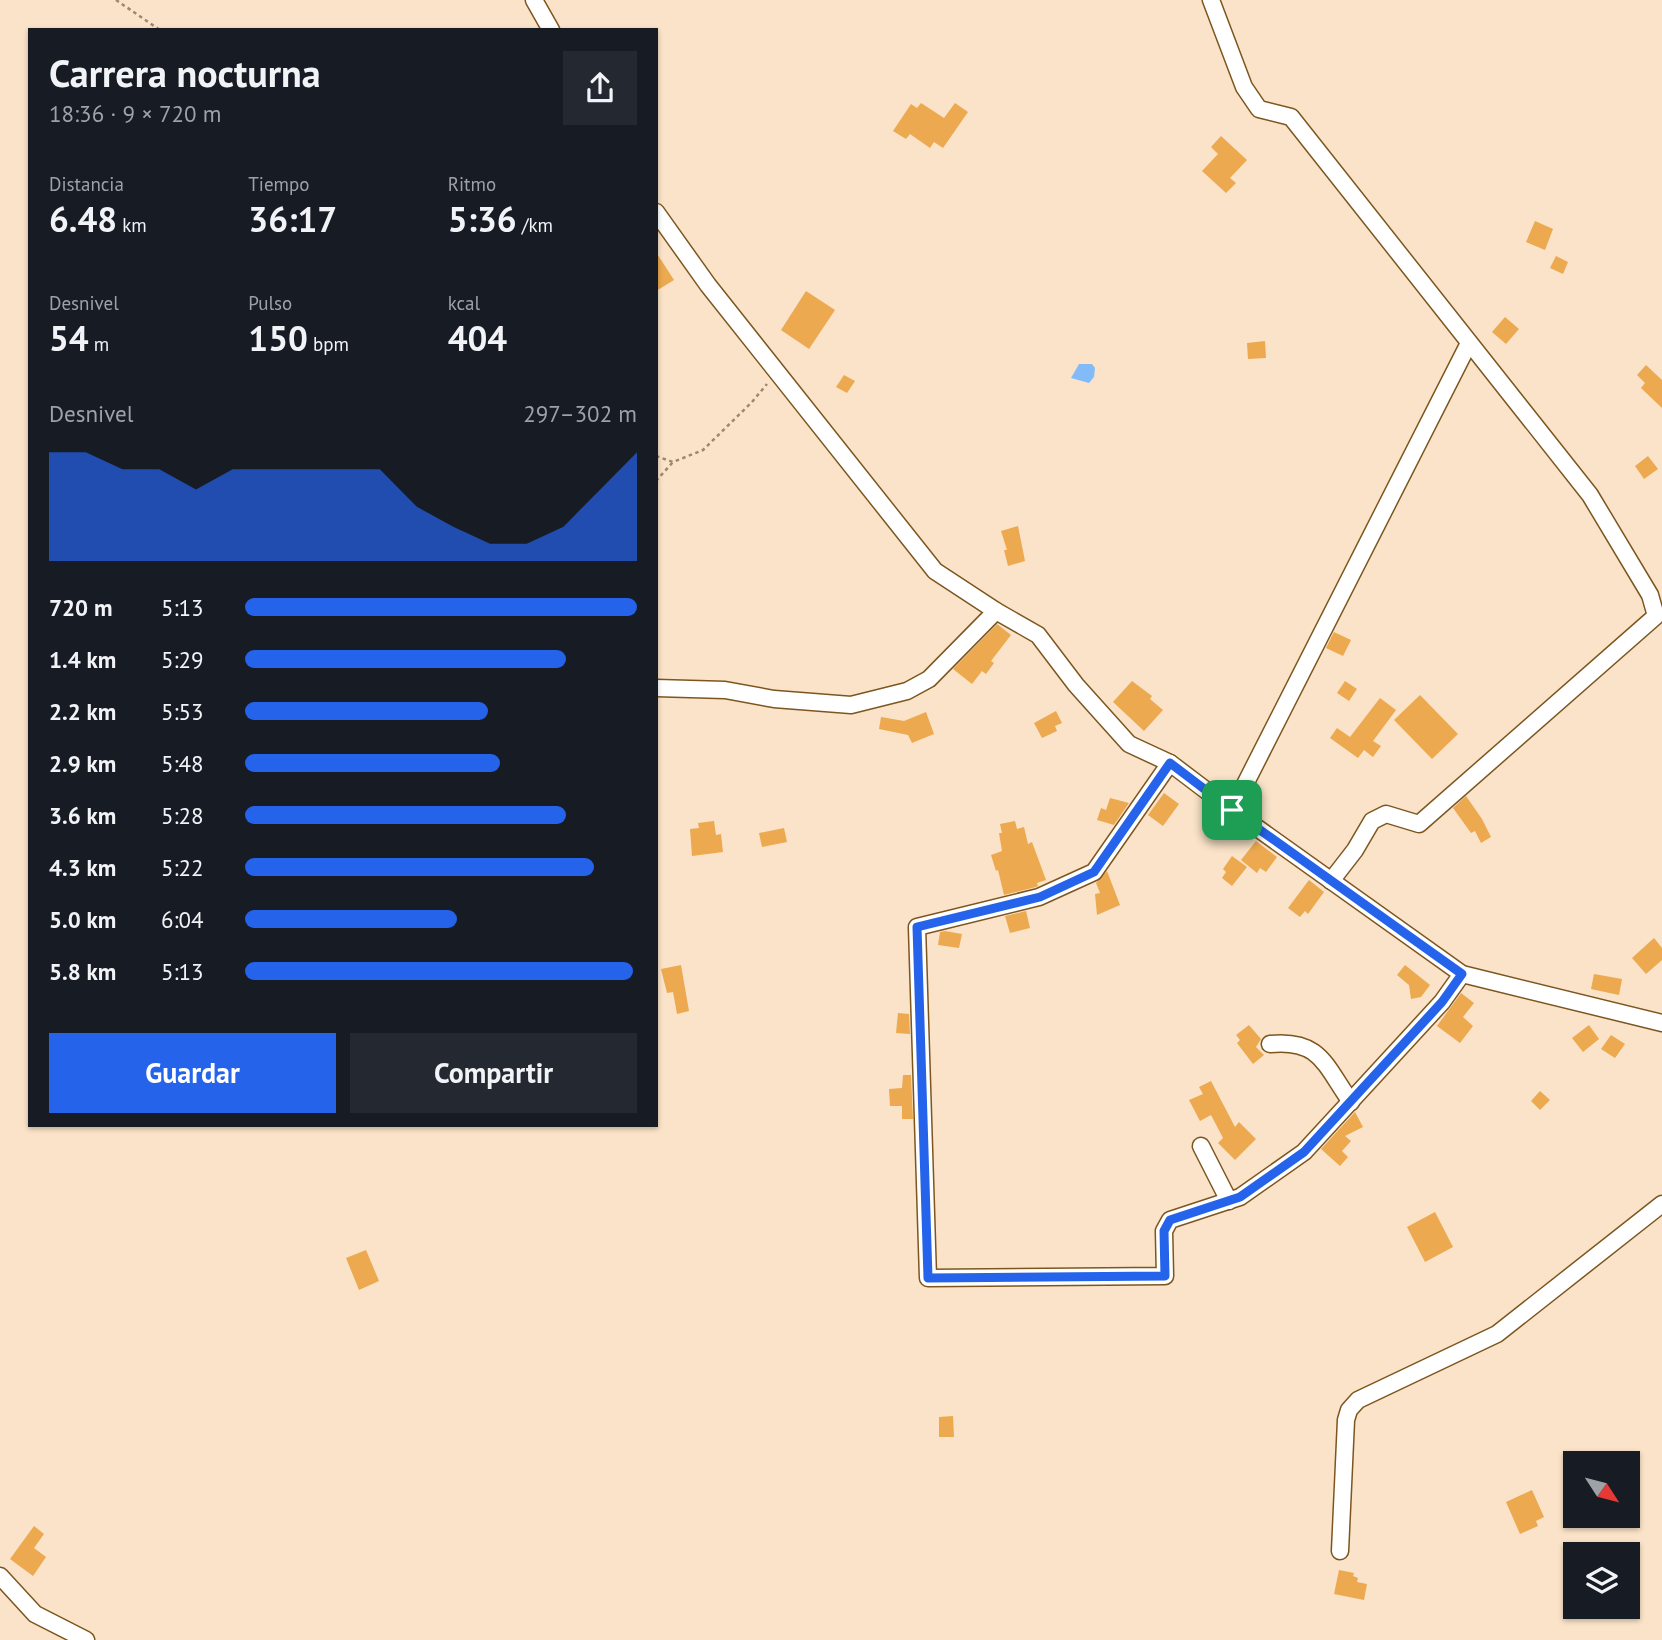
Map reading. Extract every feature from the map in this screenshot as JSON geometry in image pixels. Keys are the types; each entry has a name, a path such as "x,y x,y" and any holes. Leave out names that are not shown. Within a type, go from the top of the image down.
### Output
{"street":[{"path":"534,0 550,28"},
{"path":"1211,0 1244,87 1259,109 1291,117 1590,495 1650,595 1656,616 1419,824 1386,814 1372,821 1355,850 1331,881"},
{"path":"658,215 708,285 935,571 1038,635 1076,685 1129,744 1170,763 1462,974 1662,1023"},
{"path":"1232,810 1469,343"},
{"path":"658,688 725,690 774,699 851,705 907,691 929,679 996,611"},
{"path":"1170,763 1094,872 1040,897 917,927 928,1278 1165,1276 1164,1231 1170,1220 1240,1197 1304,1152 1442,1002 1462,974"},
{"path":"1270,1044 1286,1042 1304,1045 1313,1050 1350,1102"},
{"path":"1201,1146 1229,1200"},
{"path":"1340,1551 1346,1420 1352,1406 1358,1400 1497,1334 1662,1204"},
{"path":"0,1576 35,1614 80,1639"}],"path":[{"path":"116,0 157,28"},
{"path":"658,479 673,462 703,450 752,402 777,370"},
{"path":"658,457 673,462"}],"water":[{"path":"1079,364 1092,364 1095,368 1094,377 1089,383 1071,378"}],"building":[{"path":"921,103 944,118 955,103 968,112 943,148 934,142 930,148 910,134 906,139 893,131 911,104 917,108"},
{"path":"1221,136 1247,160 1230,178 1236,183 1226,193 1202,171 1218,154 1211,147"},
{"path":"1535,221 1553,229 1545,250 1526,242"},
{"path":"658,255 674,280 658,290"},
{"path":"1556,256 1568,262 1563,274 1550,268"},
{"path":"806,291 835,310 809,349 781,330"},
{"path":"1505,317 1519,329 1506,344 1492,332"},
{"path":"1265,341 1266,358 1248,359 1247,343"},
{"path":"1646,365 1662,380 1662,408 1641,388 1645,383 1637,375"},
{"path":"844,375 855,381 847,393 836,387"},
{"path":"1648,456 1658,469 1644,479 1635,466"},
{"path":"1018,526 1025,561 1008,566 1004,550 1007,550 1001,531"},
{"path":"997,624 1011,635 991,661 994,663 986,674 982,671 972,684 953,669"},
{"path":"1334,632 1351,640 1343,656 1326,648"},
{"path":"1132,681 1152,696 1150,699 1163,710 1144,731 1113,702"},
{"path":"1345,681 1357,689 1349,701 1337,693"},
{"path":"1420,695 1458,734 1432,759 1394,720"},
{"path":"1380,698 1396,710 1373,741 1381,746 1373,757 1364,750 1358,758 1330,738 1337,728 1350,737"},
{"path":"1056,711 1062,723 1055,726 1057,731 1042,738 1034,723"},
{"path":"926,712 934,734 912,743 908,735 879,729 881,717 904,721"},
{"path":"1164,793 1179,804 1163,826 1148,815"},
{"path":"1466,796 1491,837 1481,843 1475,831 1471,833 1453,808"},
{"path":"1110,798 1129,803 1114,825 1097,820 1101,808 1106,810"},
{"path":"714,821 716,835 721,834 723,852 692,856 690,829 699,828 698,823"},
{"path":"1015,821 1017,829 1024,827 1028,844 1032,842 1046,880 1037,883 1036,887 1004,895 991,855 1002,851 1000,824"},
{"path":"784,828 787,842 762,847 759,833"},
{"path":"1256,841 1277,857 1266,872 1260,868 1257,873 1241,860"},
{"path":"1232,856 1247,867 1232,886 1222,878 1226,872 1223,869"},
{"path":"1107,871 1120,905 1097,915 1095,894 1100,893 1096,883"},
{"path":"1309,880 1324,892 1308,914 1305,911 1300,917 1288,908"},
{"path":"1026,911 1030,928 1010,933 1005,916"},
{"path":"940,932 962,934 959,948 938,945"},
{"path":"1654,938 1662,948 1662,960 1646,974 1632,958"},
{"path":"681,965 689,1011 677,1014 673,992 667,993 661,969"},
{"path":"1405,965 1430,985 1421,997 1411,999 1409,985 1397,975"},
{"path":"1594,974 1622,979 1619,995 1591,989"},
{"path":"1461,993 1474,1003 1463,1017 1473,1026 1460,1043 1437,1026"},
{"path":"898,1013 909,1014 910,1034 896,1033"},
{"path":"1249,1025 1261,1039 1256,1047 1264,1055 1253,1064 1237,1043 1240,1040 1236,1035"},
{"path":"1589,1025 1599,1039 1583,1052 1572,1038"},
{"path":"1611,1035 1625,1044 1615,1058 1601,1049"},
{"path":"903,1075 911,1075 913,1119 902,1119 902,1106 890,1106 889,1089 902,1088"},
{"path":"1211,1081 1235,1127 1239,1122 1256,1139 1235,1160 1218,1143 1223,1138 1211,1115 1200,1121 1189,1100 1203,1094 1199,1087"},
{"path":"1540,1091 1550,1100 1540,1110 1531,1101"},
{"path":"1355,1112 1363,1127 1345,1136 1351,1141 1342,1151 1348,1157 1340,1166 1321,1149"},
{"path":"1435,1212 1453,1247 1425,1262 1407,1227"},
{"path":"366,1250 379,1281 359,1290 346,1258"},
{"path":"953,1416 954,1437 939,1437 939,1417"},
{"path":"1532,1490 1544,1517 1536,1521 1538,1526 1520,1534 1506,1502"},
{"path":"34,1526 44,1534 34,1548 46,1557 33,1576 10,1559"},
{"path":"1339,1570 1354,1573 1353,1576 1358,1578 1357,1582 1367,1584 1364,1600 1334,1594"}],"route":[{"path":"1170,763 1232,810 1462,974 1442,1002 1304,1152 1240,1197 1170,1220 1164,1231 1165,1276 928,1278 917,927 1040,897 1094,872 1170,763"}]}
